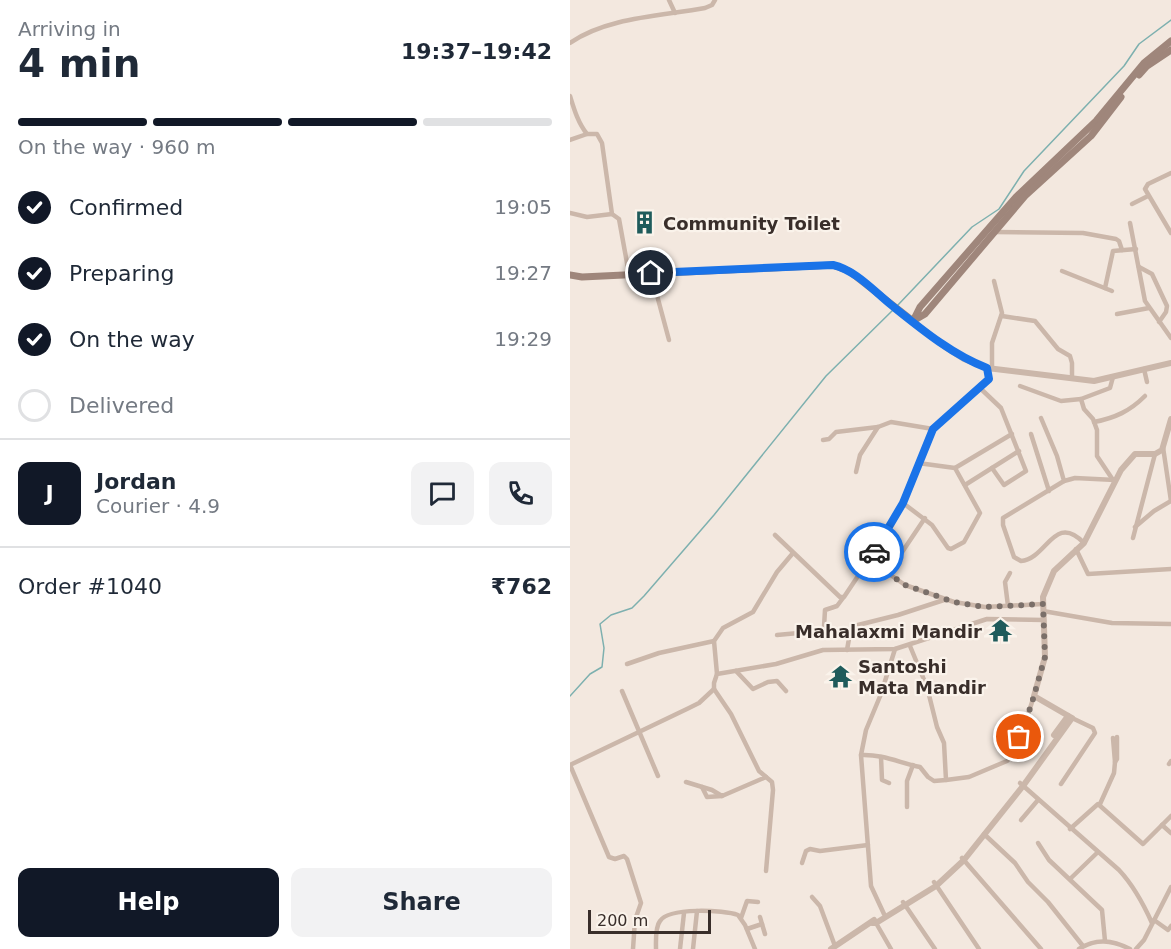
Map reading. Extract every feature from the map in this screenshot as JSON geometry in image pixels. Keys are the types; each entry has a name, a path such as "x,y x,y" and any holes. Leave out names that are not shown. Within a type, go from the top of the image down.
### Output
{"main road":[{"path":"913,321 920,308 1016,197 1096,121 1144,63 1171,41"},
{"path":"913,321 925,314 1025,196 1091,136 1130,84 1147,66 1171,50"},
{"path":"570,275 582,277 833,265 849,271 913,321"}],"street":[{"path":"669,0 675,13"},
{"path":"707,0 710,7"},
{"path":"570,43 585,34 628,21 710,7 715,0"},
{"path":"570,96 578,120 587,134"},
{"path":"570,140 587,134 597,134 602,143 612,214"},
{"path":"1171,173 1148,184 1145,189 1171,233"},
{"path":"1132,204 1148,196"},
{"path":"570,213 586,217 612,214 619,219 629,274"},
{"path":"1130,223 1145,301 1171,338"},
{"path":"994,232 1083,233 1116,239 1122,250"},
{"path":"1105,288 1114,250 1136,249"},
{"path":"1139,267 1152,274 1167,306 1159,322"},
{"path":"1062,272 1112,291"},
{"path":"651,273 669,340"},
{"path":"777,635 820,631 824,627 825,610 837,606 843,598 903,503 933,429 989,379 992,343 1002,316 994,281"},
{"path":"1117,314 1149,308"},
{"path":"1002,316 1035,321 1058,349 1070,356 1072,378"},
{"path":"913,321 964,359 990,368 1094,381 1171,363"},
{"path":"1144,369 1147,382"},
{"path":"1020,386 1061,401 1081,399 1110,388 1113,377"},
{"path":"980,388 1001,408 1026,472 1004,485 992,468"},
{"path":"1094,422 1115,418 1132,409 1145,396"},
{"path":"1081,399 1084,409 1097,430 1097,456 1115,480"},
{"path":"1041,418 1058,456 1064,481"},
{"path":"1135,527 1154,511 1171,501 1163,447 1171,419"},
{"path":"856,472 860,455 878,428 886,423 898,422 933,429"},
{"path":"823,441 836,432 878,428"},
{"path":"918,463 955,468 1012,434"},
{"path":"1031,434 1049,491"},
{"path":"1133,538 1155,454 1163,447"},
{"path":"965,485 1019,452"},
{"path":"861,755 897,759 920,767 934,781 969,777 1007,760 1016,750 1045,657 1043,597 1054,571 1084,543 1121,470 1135,454 1155,454"},
{"path":"1165,455 1171,454"},
{"path":"903,503 925,518 948,548 953,549 964,542 980,513 955,468"},
{"path":"1084,543 1074,533 1065,532 1053,538 1031,558 1021,561 1014,557 1002,520 1064,481 1075,478 1115,480"},
{"path":"888,573 925,518"},
{"path":"775,535 843,598"},
{"path":"1076,549 1088,574 1171,569"},
{"path":"766,871 772,782 759,771 731,714 714,689 714,679 717,674 714,641 723,628 753,612 777,572 794,554"},
{"path":"869,560 905,585 967,605 1043,607 1112,623 1171,624"},
{"path":"1008,606 1005,582 1010,573"},
{"path":"848,650 850,633 854,626 947,599"},
{"path":"717,674 776,664 823,650 896,649 987,619 1044,620"},
{"path":"627,664 659,653 714,641"},
{"path":"910,646 927,687 944,743 946,780"},
{"path":"884,914 872,886 861,755 866,730 896,649"},
{"path":"736,671 753,689 775,681 780,682 786,691"},
{"path":"633,949 635,921 641,903 629,862 624,856 615,859 609,856 570,765 699,703 714,689"},
{"path":"622,691 658,776"},
{"path":"1034,696 1093,728 1095,733 1061,784"},
{"path":"812,897 820,906 833,948 935,884 963,859 984,834 1070,717"},
{"path":"1070,829 1095,805 1100,804 1114,773 1115,738"},
{"path":"881,757 882,780 889,783"},
{"path":"907,807 908,781 913,765"},
{"path":"686,782 712,790 722,796 766,777"},
{"path":"1021,785 1131,882 1153,921 1168,930 1171,926"},
{"path":"1021,820 1038,800"},
{"path":"1100,804 1141,844 1171,816"},
{"path":"1162,825 1171,833"},
{"path":"984,834 1015,863 1028,882 1048,902 1081,948 1105,941 1118,943 1130,949"},
{"path":"1038,843 1049,860 1102,910 1105,941"},
{"path":"802,863 807,849 820,851 868,845"},
{"path":"1070,879 1098,852"},
{"path":"963,859 1041,949"},
{"path":"935,884 979,949"},
{"path":"1136,949 1144,940 1171,887"},
{"path":"741,918 747,901 758,902"},
{"path":"874,923 884,914 904,904"},
{"path":"904,904 935,949"},
{"path":"693,949 697,911"},
{"path":"656,949 660,921 668,916 697,911 731,913 741,918 755,949"},
{"path":"680,949 684,913"},
{"path":"760,917 765,934"},
{"path":"874,923 891,949"},
{"path":"747,929 762,924"}],"waterway":[{"path":"897,306 972,227 999,209 1024,171 1124,66 1139,44 1171,20"},
{"path":"570,696 590,674 602,667 604,648 600,624 611,615 632,608 644,596 714,515 826,376 894,309"}],"way so far":[{"path":"874,552 869,560 905,585 954,602 985,607 1043,604 1045,657 1031,706 1019,737"}],"place":[{"name":"Community Toilet","path":"645,223"},
{"name":"Mahalaxmi Mandir","path":"1000,631"},
{"name":"Santoshi Mata Mandir","path":"840,676"}],"route":[{"path":"651,273 833,265 841,267 861,279 945,347 964,359 987,368 989,379 933,429 903,503 874,552"}]}
